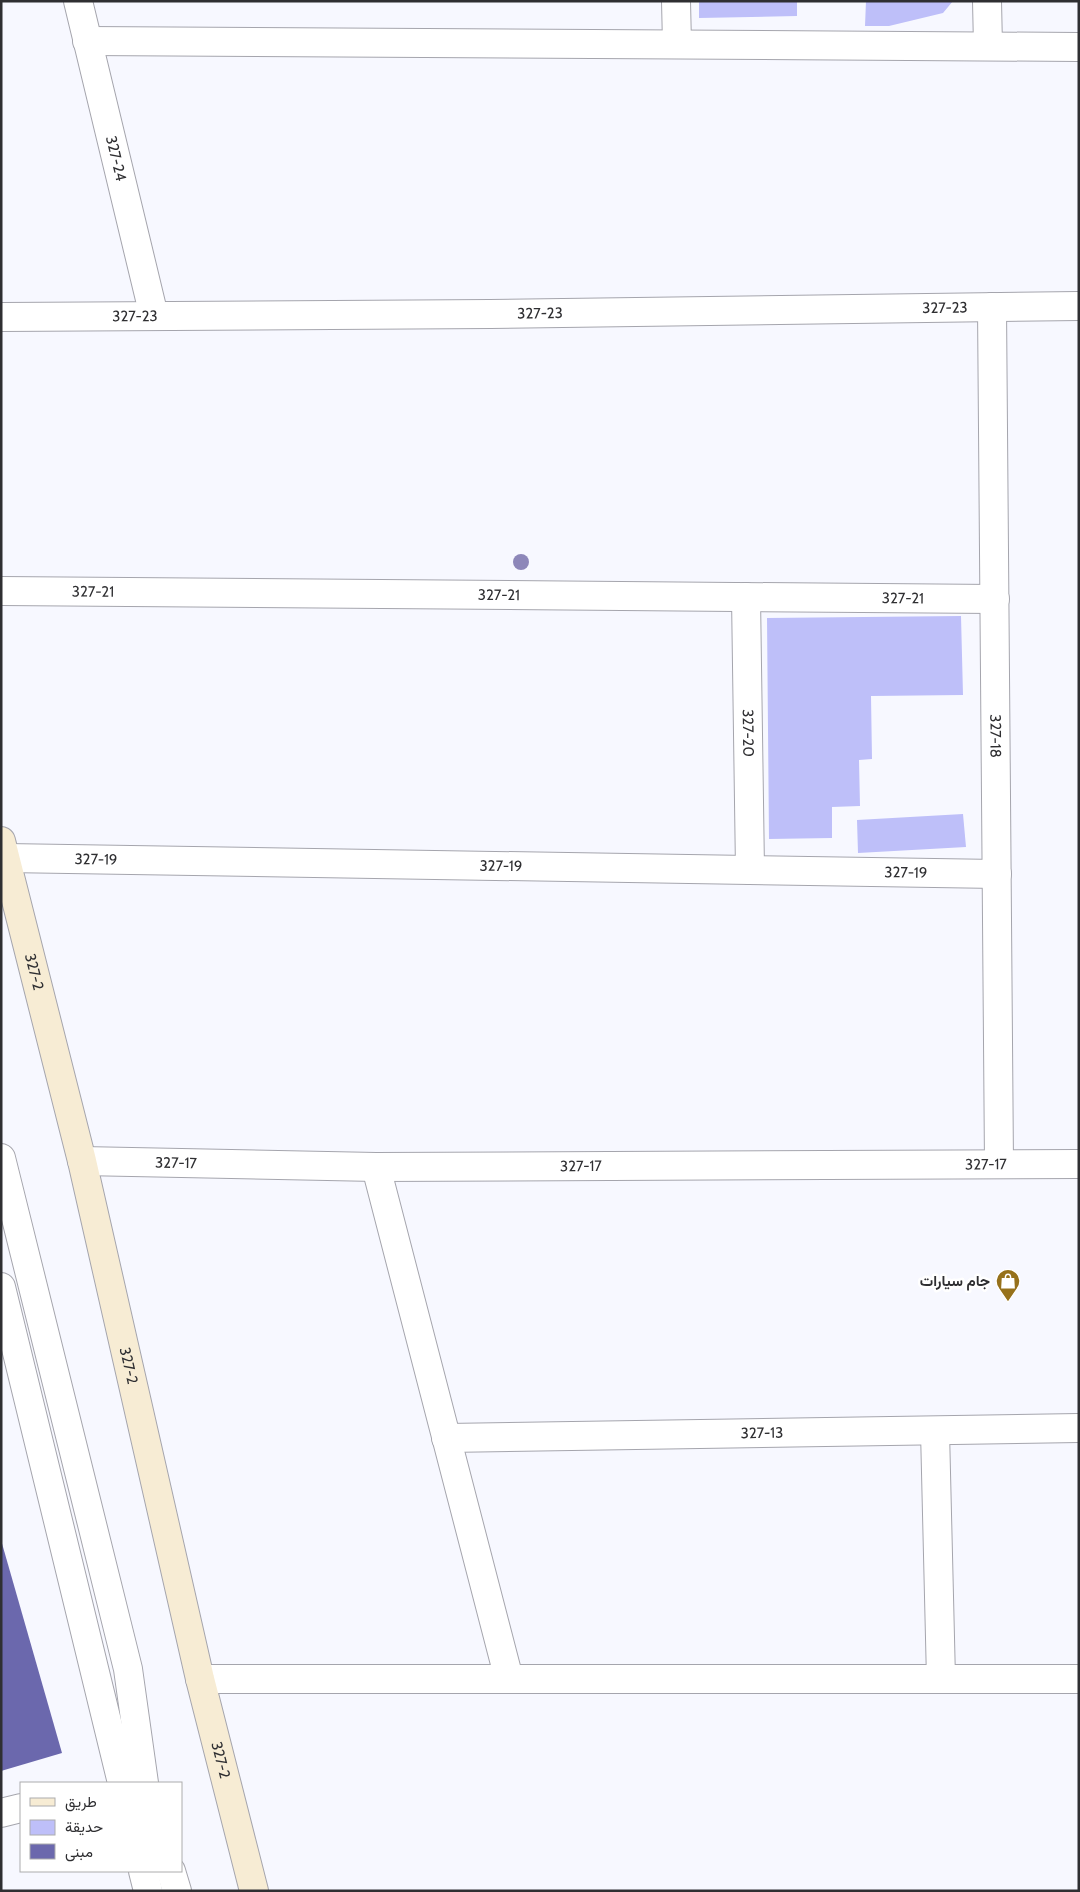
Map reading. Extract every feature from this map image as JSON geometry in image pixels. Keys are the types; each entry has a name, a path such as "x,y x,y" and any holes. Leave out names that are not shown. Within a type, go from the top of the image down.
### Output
{"street":[{"name":"327-24","path":"78,1 154,316"},
{"path":"676,1 677,44"},
{"path":"987,1 988,46"},
{"path":"87,42 1079,47"},
{"name":"327-23","path":"1,317 1079,306"},
{"name":"327-18","path":"992,307 999,1164"},
{"name":"327-21","path":"1,591 994,599"},
{"name":"327-20","path":"746,597 750,870"},
{"name":"327-19","path":"4,849 750,870 997,874"},
{"name":"327-2","path":"4,849 82,1161 200,1679 254,1891"},
{"path":"1,1158 128,1670 129,1782"},
{"name":"327-17","path":"82,1161 376,1167 1079,1164"},
{"path":"376,1167 509,1680"},
{"path":"1,1287 129,1782"},
{"name":"327-13","path":"446,1438 1079,1428"},
{"path":"935,1430 941,1679"},
{"path":"200,1679 1079,1680"},
{"path":"1,1813 20,1808"},
{"path":"143,1872 148,1891"},
{"path":"172,1872 177,1891"}],"green space":[{"path":"699,1 797,1 797,16 699,18"},
{"path":"866,1 953,1 943,13 889,26 865,26"},
{"path":"961,616 963,695 871,696 872,759 859,760 860,806 832,807 832,838 769,839 767,618"},
{"path":"963,814 966,847 858,853 857,820"}],"building":[{"path":"1,1540 62,1753 1,1771"}],"place":[{"name":"جام سيارات","path":"1008,1302"}]}
